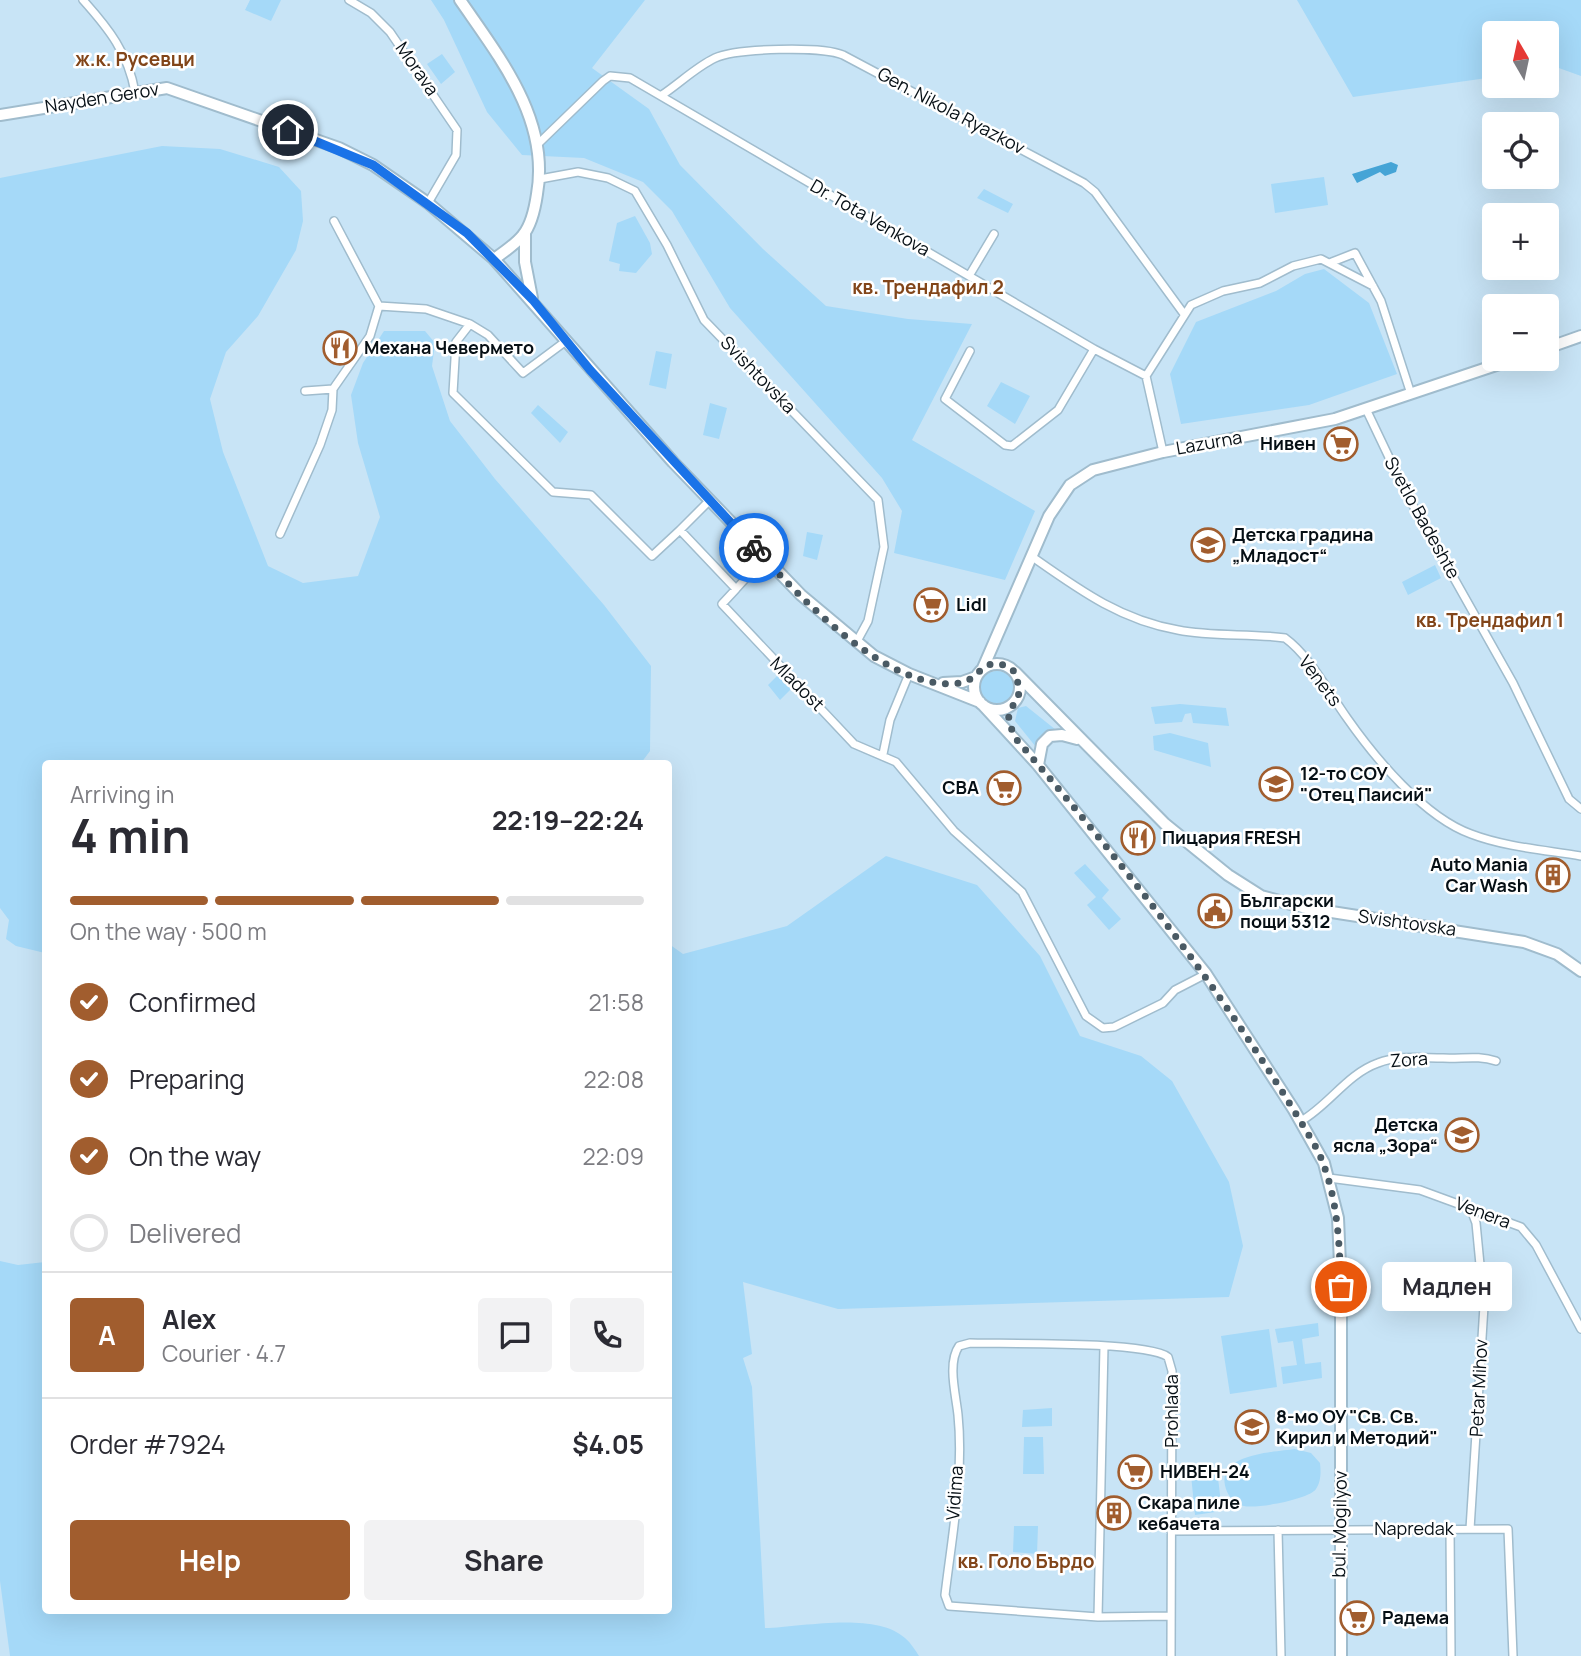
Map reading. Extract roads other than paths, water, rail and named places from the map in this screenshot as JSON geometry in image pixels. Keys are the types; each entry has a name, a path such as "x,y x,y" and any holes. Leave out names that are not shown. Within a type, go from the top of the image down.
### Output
{"street":[{"path":"83,0 118,42 131,69 135,92"},
{"name":"Morava","path":"349,0 380,21 454,123 458,137 456,155 428,203"},
{"path":"460,0 515,86 530,114 539,143 540,179 532,217 525,233 525,262 533,300"},
{"name":"Gen. Nikola Ryazkov","path":"662,95 719,56 806,48 821,48 843,55 1084,183 1095,192 1184,314"},
{"name":"Dr. Tota Venkova","path":"539,143 610,76 630,78 1094,349 1146,376"},
{"name":"Nayden Gerov","path":"0,116 135,92 176,89 340,148 373,165 428,203 494,259"},
{"name":"Svishtovska","path":"540,179 578,172 608,178 635,191 667,245 704,320 878,500 884,547 868,621 856,643"},
{"path":"280,534 320,445 332,410 333,389 370,336 379,306 334,221"},
{"path":"525,233 494,259 709,501 764,558 856,643 909,674 996,710 1013,703 1020,687 1012,669 1000,656 997,637"},
{"path":"969,276 994,234"},
{"path":"1332,262 1356,253 1381,301 1411,394"},
{"path":"1163,452 1146,376 1184,314 1194,303 1223,291 1260,283 1293,266 1321,259 1332,262 1373,286"},
{"path":"379,306 426,309 470,324 488,335 523,373 566,341"},
{"path":"470,324 456,342 453,393 553,492 591,495 652,556 709,501"},
{"path":"1559,344 1581,336"},
{"path":"970,351 945,399 1005,445 1012,446 1058,410 1094,349"},
{"name":"Lazurna","path":"979,673 1049,516 1070,485 1107,465 1335,419 1482,370"},
{"path":"305,391 333,389"},
{"name":"Svetlo Badeshte","path":"1366,409 1406,493 1513,683 1569,799 1581,809"},
{"path":"680,530 736,589 764,558"},
{"name":"Venets","path":"1031,555 1100,603 1135,620 1179,631 1285,638 1313,671 1364,742 1435,814 1455,827 1481,837 1581,856"},
{"name":"Mladost","path":"736,589 722,604 730,614 854,744 883,754 896,762 954,831 1022,891 1086,1016 1094,1023 1103,1027 1114,1027 1163,1003 1175,990 1206,974"},
{"path":"936,683 962,682 996,663 1012,669"},
{"name":"Svishtovska","path":"1012,669 1165,824 1228,875 1261,896 1306,908 1524,942 1557,954 1581,971"},
{"path":"979,673 974,688 981,704"},
{"path":"883,754 890,720 909,674"},
{"name":"Svishtovska","path":"1013,703 1047,707"},
{"name":"bul. Mogilyov","path":"1013,703 1010,725 1016,739"},
{"name":"bul. Mogilyov","path":"981,704 1038,765 1206,974 1301,1121 1329,1178 1338,1218 1341,1287 1341,1656"},
{"path":"1038,765 1042,744 1050,736 1062,734 1082,741"},
{"name":"Zora","path":"1301,1121 1316,1112 1358,1074 1378,1063 1403,1058 1481,1056 1496,1061"},
{"name":"Venera","path":"1329,1178 1420,1190 1521,1227 1536,1245 1581,1329"},
{"name":"Petar Mihov","path":"1470,1207 1476,1223 1484,1306 1470,1529"},
{"name":"Vidima","path":"1104,1346 971,1343 956,1350 953,1360 959,1420 957,1485 946,1595 953,1608 1098,1617 1170,1616"},
{"path":"1098,1617 1104,1346"},
{"name":"Prohlada","path":"1104,1346 1159,1352 1172,1363 1171,1656"},
{"path":"1450,1529 1451,1656"},
{"name":"Napredak","path":"1171,1531 1508,1529 1513,1656"},
{"path":"1279,1530 1281,1656"}],"place":[{"name":"Механа Чевермето","path":"340,348"},
{"name":"Нивен","path":"1341,444"},
{"name":"Детска градина „Младост“","path":"1208,545"},
{"name":"Lidl","path":"931,605"},
{"name":"12-то СОУ \"Отец Паисий\"","path":"1276,784"},
{"name":"CBA","path":"1004,788"},
{"name":"Пицария FRESH","path":"1138,838"},
{"name":"Auto Mania Car Wash","path":"1553,875"},
{"name":"Български пощи 5312","path":"1215,911"},
{"name":"Детска ясла „Зора“","path":"1462,1135"},
{"name":"Мадлен","path":"1341,1287"},
{"name":"8-мо ОУ \"Св. Св. Кирил и Методий\"","path":"1252,1427"},
{"name":"НИВЕН-24","path":"1135,1472"},
{"name":"Скара пиле кебачета","path":"1114,1513"},
{"name":"Радема","path":"1357,1618"}],"district":[{"name":"ж.к. Русевци","path":"135,59"},
{"name":"кв. Трендафил 2","path":"928,287"},
{"name":"кв. Трендафил 1","path":"1490,620"},
{"name":"кв. Голо Бърдо","path":"1026,1561"}]}
